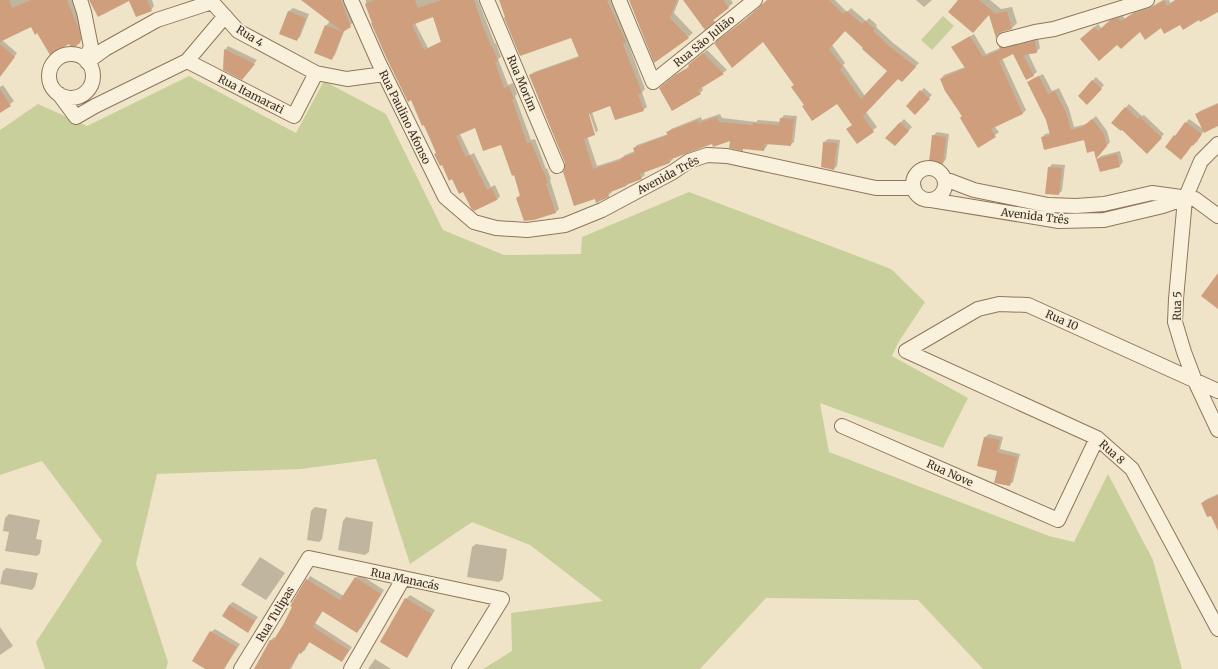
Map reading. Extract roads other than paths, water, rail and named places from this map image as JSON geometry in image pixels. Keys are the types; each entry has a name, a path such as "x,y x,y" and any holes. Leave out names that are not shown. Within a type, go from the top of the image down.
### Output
{"street":[{"path":"80,0 91,46 86,60"},
{"name":"Rua Paulino Afonso","path":"351,0 384,74 445,198 474,222"},
{"name":"Rua Morim","path":"487,0 557,166"},
{"name":"Rua São Julião","path":"619,0 653,82 755,0"},
{"path":"1004,40 1054,29 1147,0"},
{"name":"Rua 4","path":"86,60 157,20 212,1 238,31 316,73 347,78 384,74"},
{"path":"59,94 65,97 73,98 86,92 90,86 92,71 86,60 79,56 72,54 58,58 50,69 50,83 76,117 95,106 187,61 225,16"},
{"name":"Rua Itamarati","path":"187,61 294,116 316,73"},
{"path":"1214,147 1201,161 1190,199 1218,216"},
{"name":"Avenida Três","path":"474,222 496,228 527,230 566,225 602,210 673,172 689,161 707,155 727,156 876,188 914,188"},
{"name":"Avenida Três","path":"924,168 935,168 940,170 945,179 974,190 1048,205 1076,206 1104,204 1152,193 1190,199 1104,220 1059,221 924,199 916,194 913,179 916,174 924,168"},
{"path":"932,200 941,195 946,185 945,179"},
{"name":"Rua 5","path":"1190,199 1176,298 1175,322 1184,352 1195,380 1218,430"},
{"name":"Rua 10","path":"906,350 978,309 999,304 1028,305 1218,391"},
{"name":"Rua 8","path":"906,350 1097,438 1132,469 1218,629"},
{"name":"Rua Nove","path":"842,426 1058,520 1097,438"},
{"name":"Rua Manacás","path":"309,558 502,599 459,669"},
{"name":"Rua Tulipas","path":"241,669 309,558"},
{"path":"351,669 403,579"}]}
